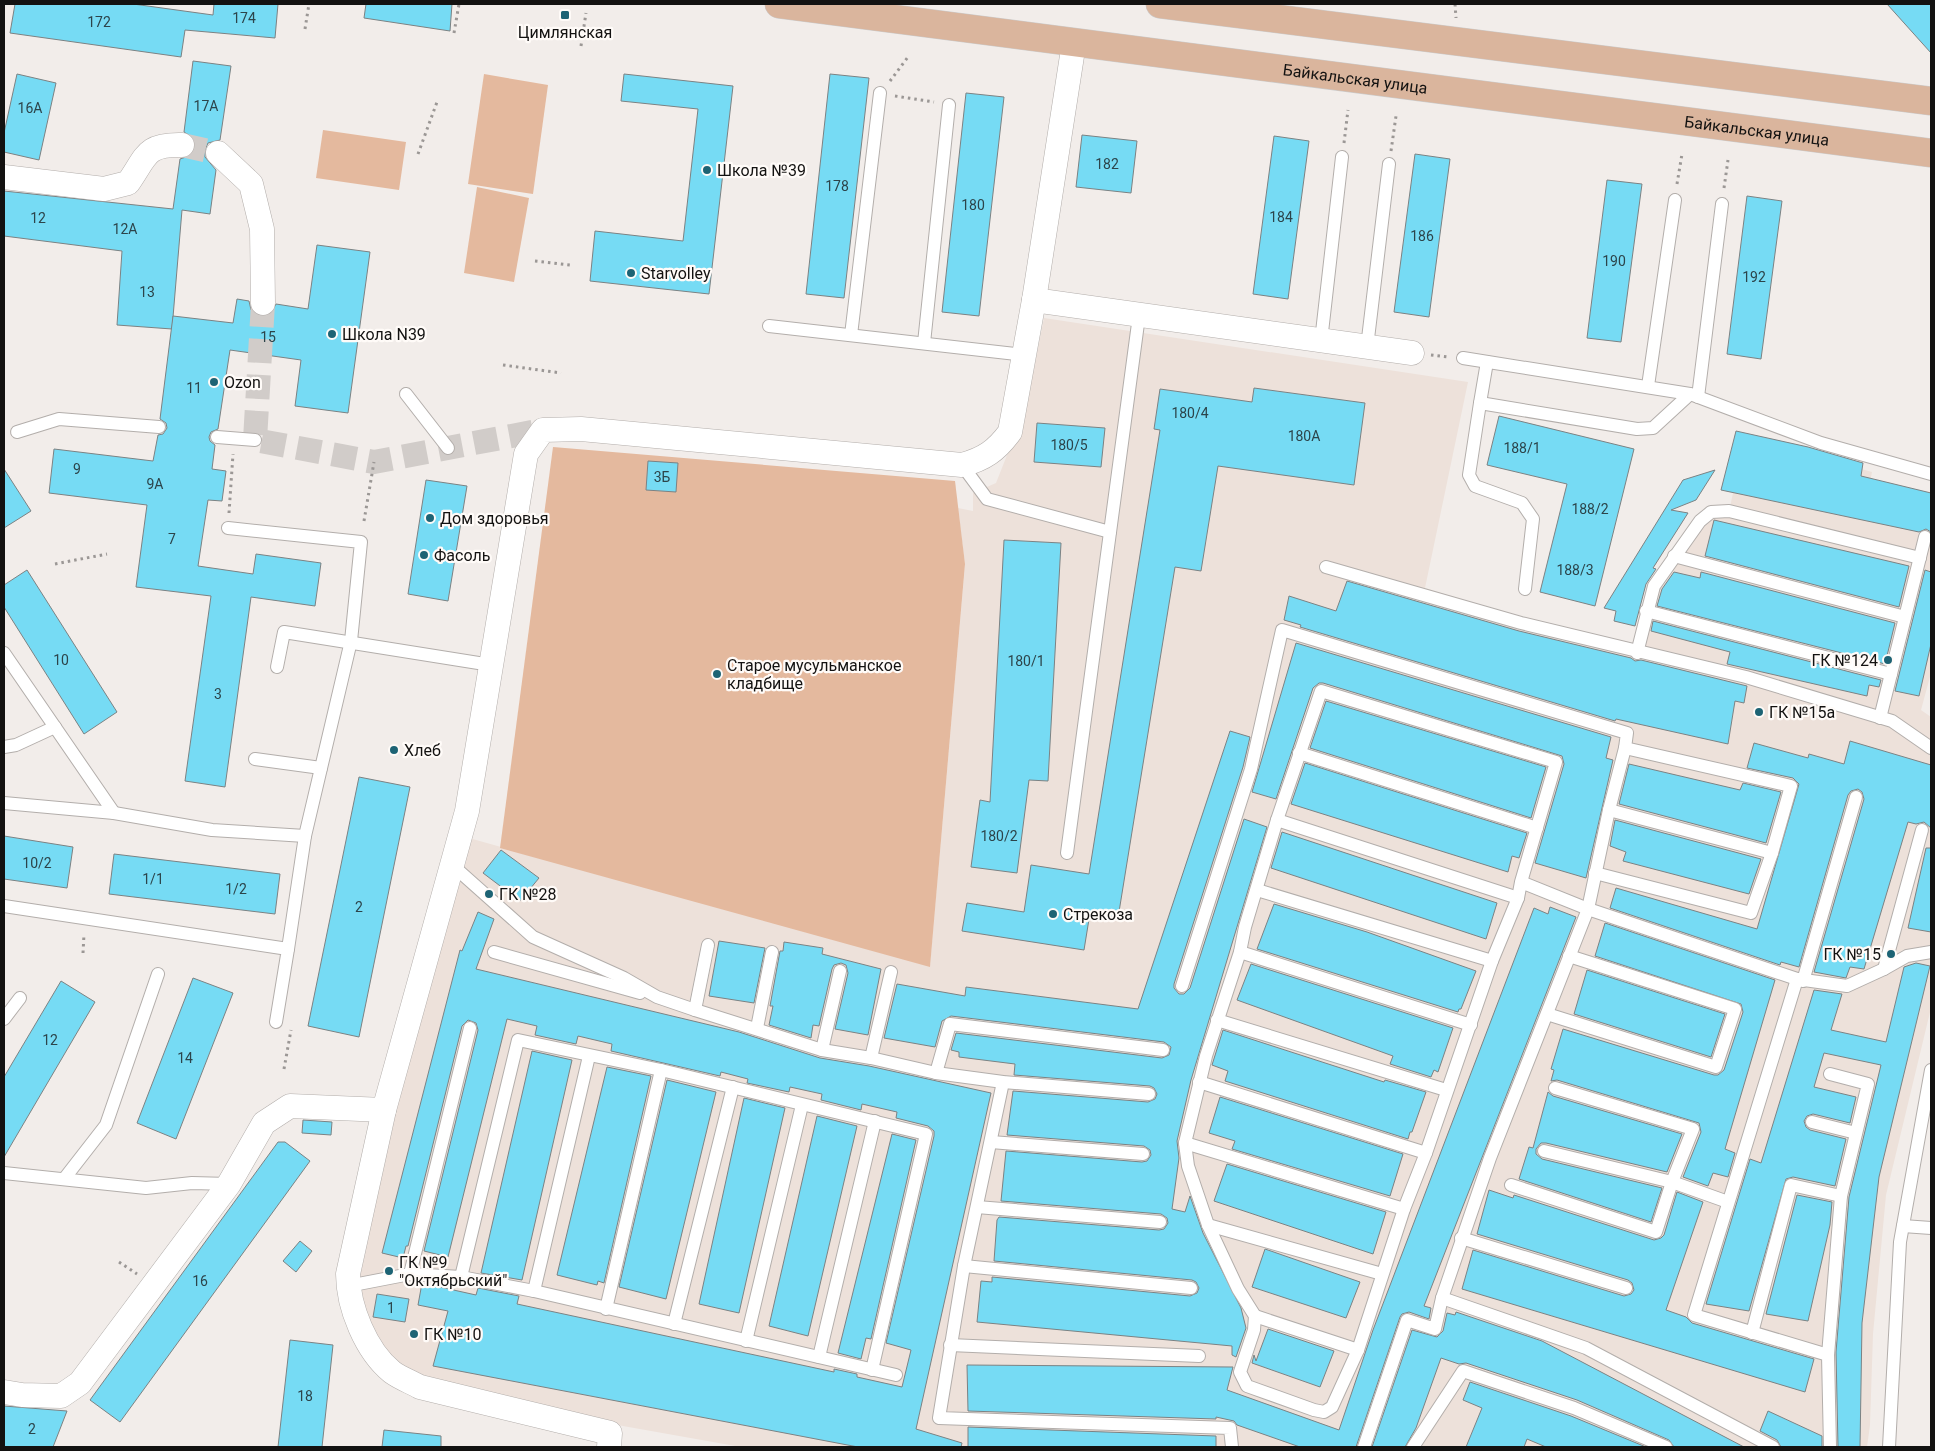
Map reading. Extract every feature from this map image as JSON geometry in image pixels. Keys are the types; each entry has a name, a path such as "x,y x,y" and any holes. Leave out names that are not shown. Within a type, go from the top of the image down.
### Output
{"main road":[{"name":"Байкальская улица","path":"779,4 1931,153"},
{"path":"1160,4 1931,101"}],"street":[{"path":"609,1447 610,1432 420,1387 392,1372 372,1349 350,1300 348,1286 348,1274 384,1110 467,811 526,454 543,430 581,428 962,465 983,459 999,446 1010,432 1034,300 1074,43"},
{"path":"4,177 104,189 128,183 152,148 163,144 182,145"},
{"path":"218,153 251,184 262,229 263,302"},
{"path":"1034,300 1412,353"},
{"path":"4,1392 22,1395 61,1396 80,1383 229,1184 264,1123 290,1106 384,1110"}],"lane":[{"path":"851,335 880,94"},
{"path":"924,343 949,105"},
{"path":"1321,341 1342,156"},
{"path":"1367,348 1389,164"},
{"path":"1648,386 1675,200"},
{"path":"1480,403 1637,429 1653,428 1694,396 1722,204"},
{"path":"1067,853 1139,316"},
{"path":"769,326 1024,355"},
{"path":"1463,358 1648,386 1694,396 1821,443 1931,474"},
{"path":"1487,362 1469,475 1476,486 1522,503 1533,519 1524,589"},
{"path":"406,394 448,448"},
{"path":"17,432 59,419 159,427"},
{"path":"216,437 255,440"},
{"path":"962,465 987,499 1110,532"},
{"path":"1637,653 1646,611 1654,586 1700,521 1712,512 1729,511 1920,558"},
{"path":"228,528 361,542 350,641 305,836 276,1022"},
{"path":"1880,718 1925,537"},
{"path":"1674,556 1905,616"},
{"path":"1326,566 1521,623 1637,653 1746,677 1892,721 1931,748"},
{"path":"1646,611 1891,674"},
{"path":"1182,986 1251,769 1282,630 1627,733 1588,909 1504,1122 1461,1238 1442,1298 1435,1329 1408,1320 1364,1447"},
{"path":"277,667 284,632 350,641 491,665"},
{"path":"4,652 114,813"},
{"path":"1321,691 1556,762 1518,898 1492,961 1471,1025 1446,1090 1426,1153 1404,1209 1358,1350 1332,1407 1324,1412 1247,1386 1242,1379 1240,1372 1254,1330 1255,1316 1238,1289 1208,1225 1188,1166 1185,1143 1199,1082 1240,952 1245,926 1276,820 1321,691"},
{"path":"4,747 16,745 55,727"},
{"path":"1595,873 1751,913 1772,852 1791,786 1625,748"},
{"path":"1299,753 1537,828"},
{"path":"255,759 321,768"},
{"path":"1828,1355 1694,1315 1856,797"},
{"path":"4,803 114,813 212,830 305,836"},
{"path":"1609,810 1772,852"},
{"path":"1276,820 1518,898"},
{"path":"1884,970 1922,830"},
{"path":"451,864 533,937 624,978 657,997"},
{"path":"1521,882 1588,909 1800,980 1847,986 1884,970 1907,956 1931,952"},
{"path":"1257,890 1492,961"},
{"path":"4,906 288,949"},
{"path":"695,1010 708,946"},
{"path":"494,952 657,997 822,1050 871,1058 936,1073 1003,1082 1149,1094"},
{"path":"757,1028 772,952"},
{"path":"1240,952 1471,1025"},
{"path":"1547,1014 1716,1067 1735,1008 1569,956"},
{"path":"822,1050 840,971"},
{"path":"871,1058 891,972"},
{"path":"64,1179 106,1125 158,974"},
{"path":"4,1019 20,998"},
{"path":"1217,1020 1446,1090"},
{"path":"936,1073 950,1024 1163,1050"},
{"path":"410,1274 470,1028"},
{"path":"461,1277 518,1040 661,1070 926,1134 872,1370"},
{"path":"534,1291 589,1056"},
{"path":"606,1309 661,1070"},
{"path":"1888,1447 1900,1242 1931,1070"},
{"path":"1830,1074 1868,1084 1842,1196 1828,1355 1830,1447"},
{"path":"1003,1082 964,1266 939,1418 1230,1428 1232,1447"},
{"path":"1199,1082 1426,1153"},
{"path":"674,1324 733,1087"},
{"path":"1510,1185 1656,1232 1672,1182 1693,1129 1555,1088"},
{"path":"746,1341 802,1105"},
{"path":"819,1357 875,1122"},
{"path":"1812,1122 1856,1133"},
{"path":"991,1142 1142,1154"},
{"path":"1185,1143 1404,1209"},
{"path":"1544,1151 1672,1182 1728,1202"},
{"path":"4,1172 146,1188 192,1184 229,1184"},
{"path":"1752,1333 1791,1185 1842,1196"},
{"path":"978,1207 1160,1222"},
{"path":"1208,1225 1382,1274"},
{"path":"1902,1226 1931,1228"},
{"path":"1461,1238 1626,1288"},
{"path":"964,1266 1191,1288"},
{"path":"348,1286 410,1274 461,1277 534,1291 896,1375"},
{"path":"1442,1298 1586,1348 1773,1447"},
{"path":"1255,1316 1358,1350"},
{"path":"950,1344 1199,1356"},
{"path":"1413,1447 1464,1371 1574,1408 1666,1447"}],"path":[{"path":"306,28 309,4"},
{"path":"454,33 458,4"},
{"path":"1455,4 1456,26"},
{"path":"581,46 586,13"},
{"path":"908,57 880,94 949,105"},
{"path":"418,154 437,102"},
{"path":"1342,156 1348,110"},
{"path":"1389,164 1396,116"},
{"path":"1675,200 1682,154"},
{"path":"1722,204 1728,160"},
{"path":"535,261 570,265"},
{"path":"1412,353 1463,358"},
{"path":"503,365 562,373"},
{"path":"228,528 234,438"},
{"path":"364,521 374,462"},
{"path":"55,564 107,554"},
{"path":"284,1069 292,1022"}],"shaded area":[{"path":"484,74 548,85 533,194 468,184"},
{"path":"323,130 406,142 399,190 316,178"},
{"path":"477,187 529,198 514,282 464,273"},
{"path":"1044,318 1468,382 1425,588 1564,631 1639,648 1651,603 1703,516 1730,507 1743,446 1793,450 1872,472 1869,487 1931,505 1931,673 1921,710 1931,717 1931,1008 1886,1195 1873,1334 1870,1425 1867,1447 741,1447 578,1418 432,1382 390,1361 360,1323 352,1271 469,838 930,966 965,565 958,508 973,511 973,493 996,483 1026,407"},
{"path":"553,447 955,481 965,564 930,967 500,848"}],"building":[{"path":"15,4 133,4 213,15 214,4 278,4 275,38 185,30 181,57 10,33"},
{"path":"366,4 452,4 450,31 364,18"},
{"path":"1887,4 1931,4 1931,53"},
{"path":"193,61 231,66 220,140 208,143 205,150 205,157 216,170 210,214 182,210 172,329 117,325 122,251 4,236 4,191 173,209 180,159 189,156 196,145 193,138 184,132"},
{"path":"17,74 56,83 39,160 4,152 4,133"},
{"name":"Школа №39","path":"624,74 733,86 709,294 590,281 595,231 683,241 698,109 621,101"},
{"path":"830,74 869,78 844,298 806,294"},
{"path":"966,93 1004,97 979,316 942,312"},
{"path":"1082,135 1137,141 1131,193 1076,187"},
{"path":"1274,136 1309,141 1288,299 1253,294"},
{"path":"1415,154 1450,159 1429,317 1394,312"},
{"path":"1607,180 1642,184 1621,342 1587,338"},
{"path":"1747,196 1782,201 1761,359 1727,354"},
{"path":"317,245 370,252 348,413 295,406 301,360 230,350 218,429 211,432 209,437 210,441 215,445 212,469 226,471 222,501 208,500 198,566 253,574 256,554 321,563 315,606 251,597 225,787 185,781 211,596 136,587 147,505 49,493 54,449 153,461 158,435 163,434 167,428 166,423 160,419 173,316 233,323 237,299 249,301 251,310 263,317 270,315 276,304 308,309"},
{"path":"1254,388 1365,403 1354,485 1218,466 1201,571 1175,567 1118,918 1090,913 1084,950 962,931 967,903 1024,912 1031,865 1089,874 1160,430 1154,429 1160,389 1252,402"},
{"path":"1499,416 1634,449 1595,606 1540,592 1567,484 1487,465"},
{"path":"1037,423 1105,428 1101,467 1034,462"},
{"path":"1736,431 1808,447 1863,463 1861,476 1931,493 1931,532 1926,529 1919,532 1721,490"},
{"path":"648,461 678,463 676,492 646,490"},
{"path":"4,469 31,511 4,528"},
{"path":"1715,470 1696,500 1671,510 1688,513 1653,568 1656,569 1646,584 1635,626 1614,621 1616,611 1604,608 1683,480"},
{"path":"426,480 467,486 448,601 408,594"},
{"path":"1714,520 1909,566 1899,607 1705,556"},
{"path":"1004,540 1061,543 1048,781 1029,780 1017,873 971,867 980,800 990,802"},
{"path":"27,570 117,712 84,734 4,607 4,585"},
{"path":"1925,570 1931,572 1931,644 1919,696 1895,691"},
{"path":"1674,572 1700,578 1701,572 1895,623 1885,664 1657,606 1662,589"},
{"path":"1347,581 1519,631 1631,658 1635,661 1641,660 1747,686 1744,703 1735,701 1728,744 1616,719 1615,721 1300,627 1301,625 1284,620 1289,596 1336,611"},
{"path":"1653,621 1881,680 1879,687 1869,685 1867,696 1727,664 1730,652 1651,631"},
{"path":"1296,643 1611,737 1606,758 1613,760 1586,878 1535,863 1564,764 1562,756 1323,683 1319,683 1313,688 1276,799 1252,792"},
{"path":"1326,701 1546,767 1531,818 1310,748"},
{"path":"1230,731 1250,737 1243,767 1174,984 1174,988 1179,994 1184,994 1190,988 1244,819 1267,827 1191,1080 1177,1141 1179,1158 1172,1209 1185,1212 1190,1196 1203,1233 1241,1308 1246,1328 1236,1357 1232,1355 1232,1346 977,1322 981,1281 992,1282 992,1277 1190,1296 1197,1293 1199,1288 1196,1282 1192,1280 994,1261 997,1220 999,1217 1159,1230 1164,1229 1168,1223 1167,1218 1161,1214 1001,1201 1006,1151 1142,1162 1147,1161 1151,1155 1150,1150 1144,1146 1007,1135 1013,1091 1148,1102 1155,1099 1157,1094 1154,1088 1150,1086 1014,1075 1015,1064 959,1057 959,1052 951,1050 956,1033 1162,1058 1169,1055 1171,1047 1164,1042 951,1016 942,1021 935,1047 884,1038 897,984 965,996 966,987 1138,1009"},
{"path":"1850,741 1931,765 1931,828 1924,822 1916,824 1908,822 1864,969 1850,967 1846,978 1814,972 1864,799 1862,792 1858,789 1851,791 1848,795 1799,967 1781,962 1780,965 1610,908 1616,888 1757,929 1799,784 1793,778 1747,768 1754,743 1808,758 1809,754 1844,764"},
{"path":"1305,763 1527,833 1519,858 1512,856 1508,872 1291,804"},
{"path":"1629,764 1740,790 1743,783 1781,792 1766,843 1619,804"},
{"path":"359,777 410,787 359,1037 308,1026"},
{"path":"1615,820 1761,859 1749,894 1623,861 1626,852 1610,846"},
{"path":"1282,832 1497,903 1486,939 1271,868"},
{"path":"4,836 73,847 67,888 4,879"},
{"path":"1926,848 1931,848 1931,932 1908,928"},
{"path":"501,850 539,878 520,901 483,873"},
{"path":"114,854 280,874 275,914 109,894"},
{"path":"1274,904 1367,932 1476,971 1461,1009 1458,1012 1257,949"},
{"path":"1550,907 1576,917 1424,1306 1431,1308 1429,1319 1409,1312 1402,1314 1400,1317 1356,1447 1300,1447 1237,1425 1234,1421 1216,1417 1216,1419 968,1411 967,1365 1233,1367 1227,1390 1339,1430 1373,1330 1534,908 1548,914"},
{"path":"478,912 494,919 476,969 739,1032 820,1058 869,1066 991,1093 916,1429 962,1443 961,1447 858,1447 433,1366 448,1311 418,1305 422,1283 476,1295 478,1288 519,1296 517,1304 834,1372 834,1369 857,1374 857,1377 902,1387 911,1350 886,1343 934,1136 934,1131 928,1126 896,1118 897,1112 862,1104 861,1110 821,1100 822,1094 790,1087 789,1092 747,1083 748,1079 721,1072 720,1076 611,1051 612,1044 578,1036 576,1044 535,1035 537,1026 507,1019 448,1257 424,1251 478,1030 476,1023 468,1020 462,1026 408,1246 406,1246 403,1258 382,1253 460,950 462,951"},
{"path":"1605,923 1775,980 1725,1149 1735,1153 1728,1177 1713,1173 1708,1186 1683,1177 1701,1132 1699,1123 1557,1080 1551,1081 1554,1070 1551,1069 1563,1029 1714,1075 1718,1075 1724,1070 1743,1012 1741,1004 1595,956"},
{"path":"719,941 765,948 754,1003 709,996"},
{"path":"784,942 823,948 822,954 881,969 868,1035 835,1029 848,973 846,965 841,963 834,965 832,969 819,1026 813,1025 811,1038 769,1025 773,1006 770,1006 780,951 783,951"},
{"path":"1916,963 1930,966 1879,1177 1862,1323 1860,1447 1838,1447 1836,1352 1849,1197 1881,1065 1824,1053 1814,1087 1856,1097 1850,1123 1813,1114 1807,1116 1804,1121 1806,1127 1810,1130 1846,1139 1835,1186 1793,1177 1786,1179 1749,1311 1706,1304 1750,1159 1761,1163 1814,990 1842,994 1831,1030 1886,1042 1904,967"},
{"path":"1251,964 1453,1028 1438,1072 1434,1070 1431,1077 1390,1064 1393,1056 1237,1000"},
{"path":"1587,970 1725,1014 1711,1057 1574,1014"},
{"path":"193,978 233,993 176,1139 137,1123"},
{"path":"61,981 95,1002 4,1157 4,1077"},
{"path":"1223,1030 1384,1082 1385,1080 1426,1092 1412,1132 1410,1132 1408,1139 1225,1081 1228,1071 1212,1065"},
{"path":"532,1051 572,1060 522,1280 481,1273"},
{"path":"607,1067 651,1076 604,1283 598,1281 597,1285 557,1275"},
{"path":"667,1080 716,1092 666,1299 619,1287"},
{"path":"1548,1092 1553,1096 1682,1134 1667,1172 1546,1143 1541,1143 1536,1149 1536,1154 1542,1159 1662,1188 1651,1222 1519,1179 1529,1147 1533,1148"},
{"path":"1220,1097 1403,1154 1390,1196 1232,1149 1235,1141 1209,1133"},
{"path":"744,1098 785,1108 739,1313 699,1304"},
{"path":"817,1116 857,1126 808,1336 769,1326"},
{"path":"303,1120 332,1122 331,1135 302,1133"},
{"path":"892,1134 916,1140 871,1339 866,1338 861,1359 838,1353"},
{"path":"278,1142 285,1142 310,1161 120,1422 90,1400"},
{"path":"1227,1164 1386,1212 1373,1254 1214,1201"},
{"path":"1489,1190 1513,1198 1514,1195 1654,1240 1664,1235 1677,1192 1703,1202 1666,1310 1686,1317 1692,1323 1814,1359 1805,1392 1462,1289 1473,1250 1624,1296 1631,1294 1634,1290 1632,1283 1628,1280 1477,1234"},
{"path":"1797,1195 1832,1202 1830,1225 1808,1321 1766,1314"},
{"path":"300,1241 312,1251 296,1272 283,1261"},
{"path":"1265,1249 1360,1282 1346,1318 1252,1287"},
{"path":"377,1294 409,1299 405,1322 373,1317"},
{"path":"1456,1312 1542,1341 1744,1447 1674,1447 1669,1440 1577,1400 1466,1363 1459,1364 1441,1358 1416,1428 1405,1447 1372,1447 1412,1330 1437,1337 1443,1331 1447,1313 1455,1315"},
{"path":"1268,1329 1334,1351 1320,1387 1252,1363 1254,1355 1256,1361"},
{"path":"290,1340 333,1345 322,1447 278,1447"},
{"path":"1470,1382 1571,1416 1646,1447 1546,1447 1527,1439 1524,1447 1466,1447 1482,1408 1463,1400"},
{"path":"4,1406 67,1411 53,1447 4,1447"},
{"path":"1768,1411 1822,1436 1822,1447 1781,1447 1777,1440 1760,1431"},
{"path":"968,1427 1216,1436 1216,1447 968,1447"},
{"path":"384,1430 441,1436 441,1447 382,1447"}],"tunnel":[{"path":"182,145 218,153"},
{"path":"263,303 255,440 374,462 543,430"}],"place":[{"name":"Цимлянская","path":"565,15"},
{"name":"Школа №39","path":"707,170"},
{"name":"Starvolley","path":"631,273"},
{"name":"Школа N39","path":"332,334"},
{"name":"Ozon","path":"214,382"},
{"name":"Дом здоровья","path":"430,518"},
{"name":"Фасоль","path":"424,555"},
{"name":"ГК №124","path":"1888,660"},
{"name":"Старое мусульманское кладбище","path":"717,674"},
{"name":"ГК №15а","path":"1759,712"},
{"name":"Хлеб","path":"394,750"},
{"name":"ГК №28","path":"489,894"},
{"name":"Стрекоза","path":"1053,914"},
{"name":"ГК №15","path":"1891,954"},
{"name":"ГК №9 \"Октябрьский\"","path":"389,1271"},
{"name":"ГК №10","path":"414,1334"}]}
